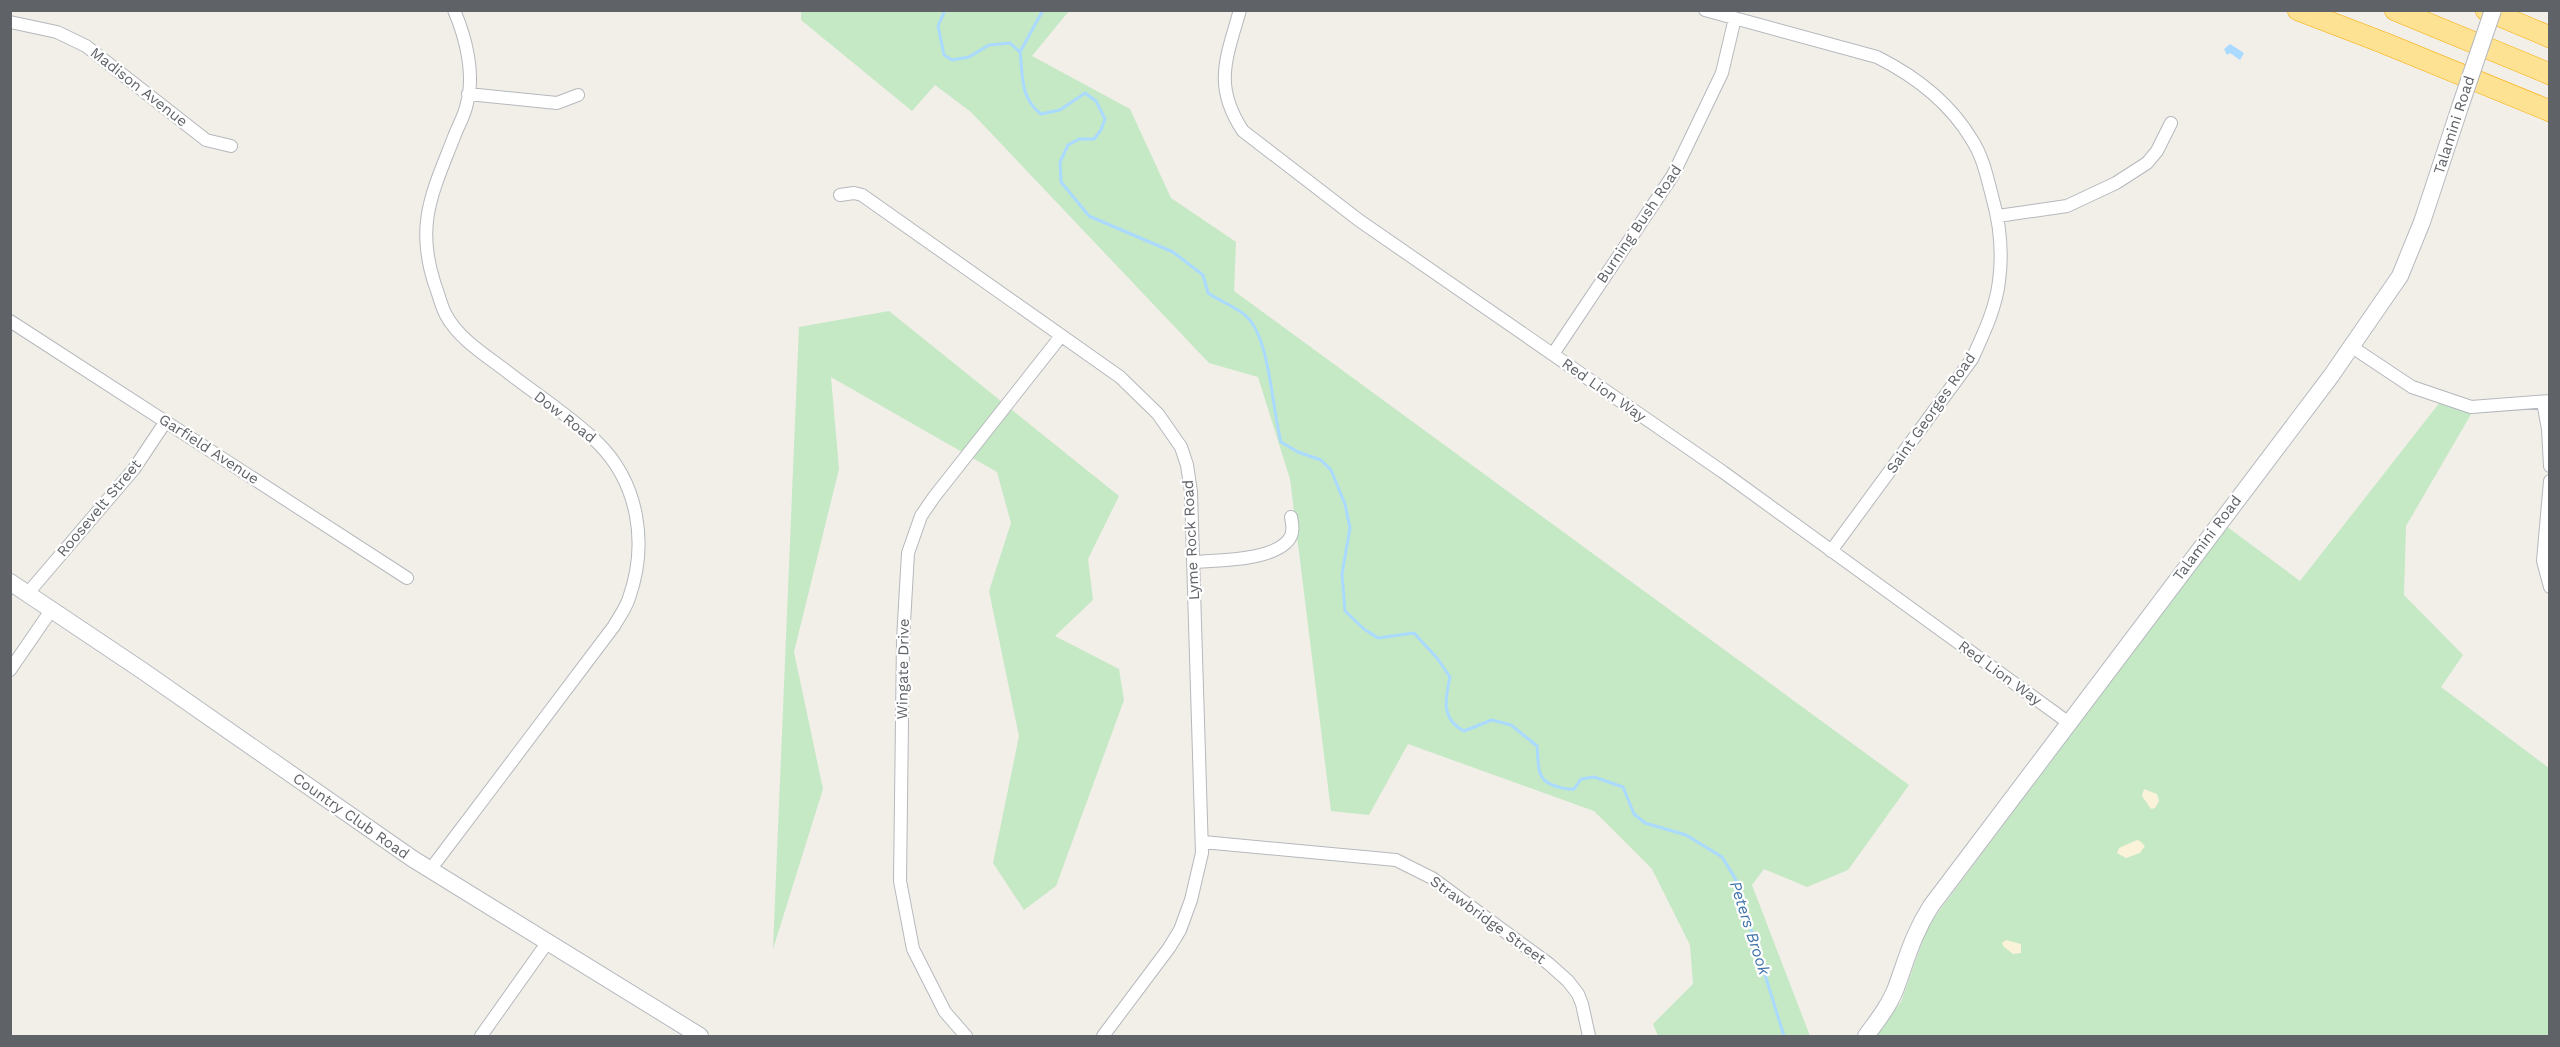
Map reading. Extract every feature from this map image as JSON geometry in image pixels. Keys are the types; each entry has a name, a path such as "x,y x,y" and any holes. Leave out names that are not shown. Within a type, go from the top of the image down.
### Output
{"highway":[{"path":"2298,10 2550,111"},
{"path":"2395,10 2550,74"},
{"path":"2486,10 2550,37"}],"street":[{"name":"Dow Road","path":"430,870 614,626 629,599 640,546 636,507 629,488 600,445 494,362 457,330 446,315 430,268 425,227 433,193 467,104 470,67 454,10"},
{"name":"Red Lion Way","path":"1240,10 1223,71 1231,113 1243,131 1360,221 1723,472 2069,723"},
{"name":"Saint Georges Road","path":"1705,10 1877,57 1919,82 1952,112 1972,140 1983,161 1998,216 2001,241 1999,282 1986,329 1972,359 1831,551"},
{"name":"Talamini Road","path":"1866,1036 1883,1013 1895,990 1918,926 1988,828 2352,347 2400,276 2422,222 2493,10"},
{"name":"Burning Bush Road","path":"1552,354 1673,175 1722,73 1735,18"},
{"name":"Madison Avenue","path":"10,22 57,32 86,46 206,140 231,146"},
{"path":"468,94 557,103 578,95"},
{"path":"1998,216 2067,206 2116,183 2147,163 2157,151 2171,123"},
{"name":"Lyme Rock Road","path":"840,195 854,193 862,195 1120,377 1168,425 1181,447 1187,465 1191,492 1194,562 1203,842 1191,900 1180,930 1103,1036"},
{"name":"Garfield Avenue","path":"10,321 407,578"},
{"name":"Wingate Drive","path":"966,1036 945,1012 913,949 900,881 903,640 908,553 921,516 934,497 1060,336"},
{"path":"2352,347 2412,387 2471,407 2546,402 2550,466"},
{"name":"Roosevelt Street","path":"28,593 134,469 166,421"},
{"path":"2550,482 2543,561 2550,586"},
{"path":"1194,562 1250,557 1278,550 1290,538 1293,531 1292,517"},
{"name":"Country Club Road","path":"10,582 430,870 700,1036"},
{"path":"10,670 52,609"},
{"name":"Strawbridge Street","path":"1203,842 1385,858 1432,878 1549,964 1568,981 1582,1004 1589,1036"},
{"path":"481,1036 547,944"}],"green space":[{"path":"801,10 1069,11 1032,56 1130,109 1171,198 1236,242 1234,291 1909,785 1848,870 1807,887 1764,869 1752,885 1810,1036 1658,1036 1653,1024 1693,984 1690,945 1652,869 1594,811 1408,744 1369,815 1331,811 1290,479 1258,377 1209,363 971,112 935,85 912,111 801,20"},
{"path":"889,311 1119,496 1088,559 1093,600 1055,636 1119,669 1124,700 1056,886 1024,910 993,863 1019,736 989,591 1011,523 997,472 831,377 839,469 794,652 823,789 773,949 799,327"},
{"path":"2444,397 2477,404 2406,526 2404,595 2463,655 2441,687 2549,768 2549,1036 1872,1036 1901,1002 1928,926 2226,526 2300,581"}],"sand":[{"path":"2144,789 2157,794 2159,801 2155,808 2151,809 2142,796"},
{"path":"2137,840 2145,846 2140,853 2126,858 2117,853 2119,848"},
{"path":"2006,940 2021,944 2021,953 2013,954 2004,947 2002,943"}],"water":[{"path":"2230,44 2244,53 2240,60 2230,53 2227,55 2224,49"}],"waterway":[{"name":"Peters Brook","path":"945,10 938,26 944,55 952,60 969,57 989,45 1010,43 1020,52 1022,78 1029,101 1041,114 1060,110 1085,93 1096,101 1105,119 1101,130 1094,139 1079,139 1068,145 1060,162 1061,182 1089,216 1173,252 1203,275 1208,293 1243,314 1255,327 1261,341 1269,375 1281,442 1298,452 1321,460 1331,470 1345,504 1350,528 1342,574 1345,611 1364,629 1378,638 1414,633 1437,658 1450,677 1446,708 1451,721 1464,731 1492,720 1511,725 1537,746 1539,770 1544,780 1564,789 1574,789 1581,779 1594,777 1623,787 1634,814 1645,823 1686,835 1722,857 1735,878 1784,1036"},
{"path":"1020,52 1043,10"}]}
